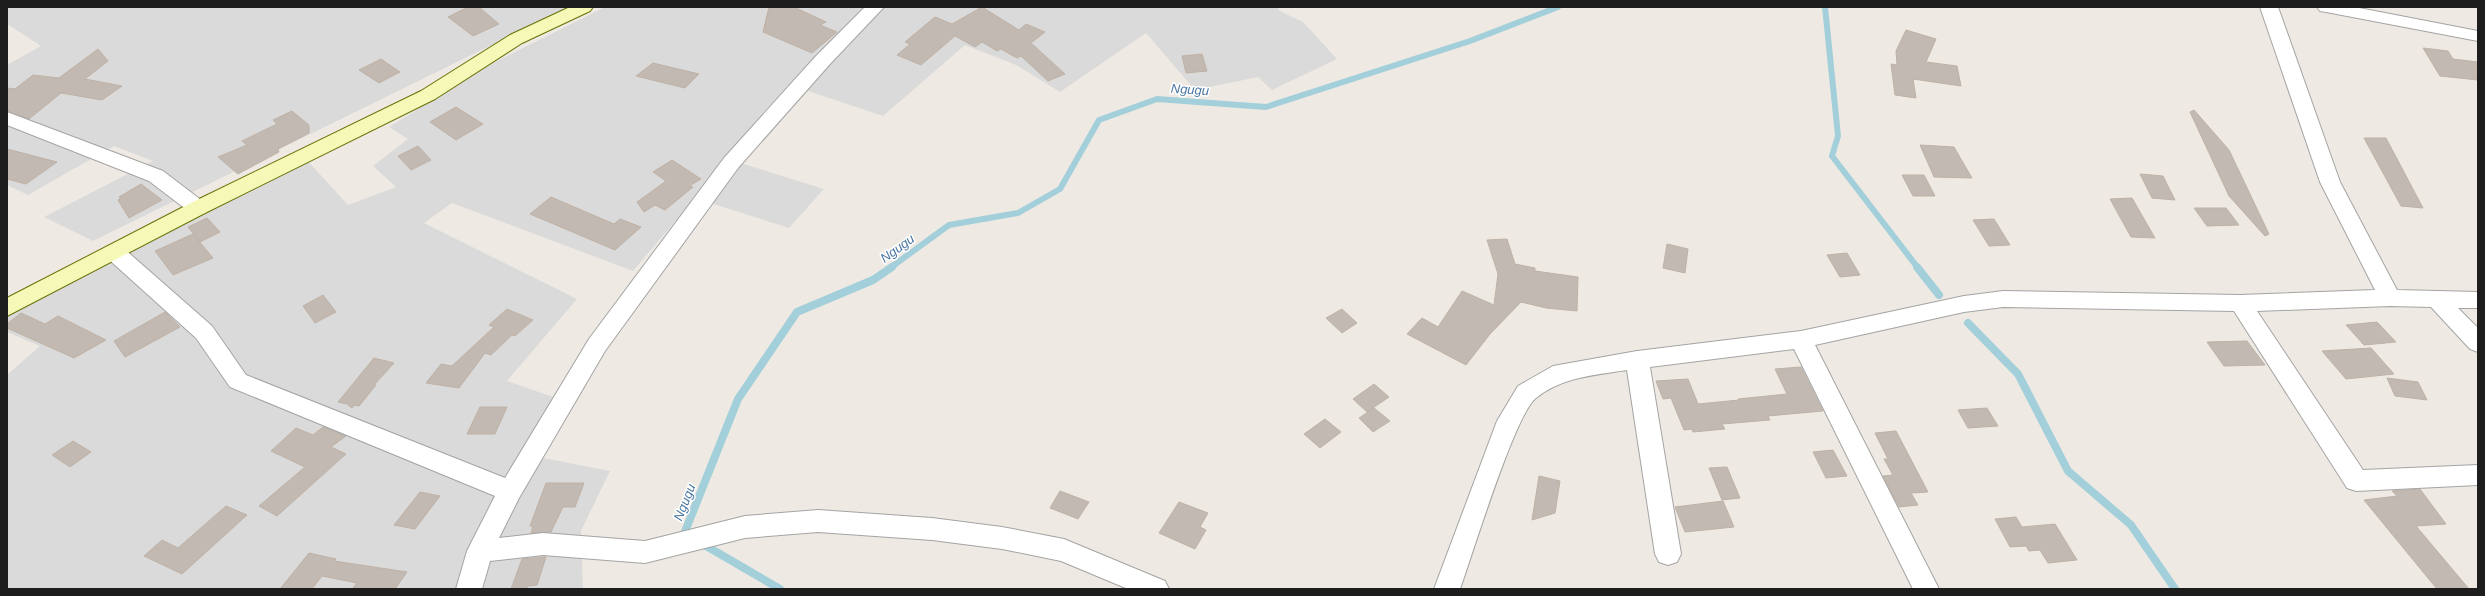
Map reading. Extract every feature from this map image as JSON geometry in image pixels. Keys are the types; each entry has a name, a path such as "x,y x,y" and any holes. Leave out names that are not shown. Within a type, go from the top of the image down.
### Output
{"main road":[{"path":"7,308 198,208 428,95 516,39 584,7"}],"street":[{"path":"469,589 480,551 510,491 596,345 731,163 823,60 874,7"},
{"path":"2270,7 2330,182 2390,298"},
{"path":"2326,7 2478,36"},
{"path":"7,118 156,176 198,208"},
{"path":"114,252 204,332 238,381 510,491"},
{"path":"1447,589 1505,428 1526,392 1561,372 1637,360 1801,340 1964,304 2003,299 2240,303 2390,298 2478,300"},
{"path":"2438,300 2478,343"},
{"path":"2240,303 2356,481 2478,475"},
{"path":"1801,340 1926,589"},
{"path":"1637,360 1668,554"},
{"path":"480,551 542,544 645,552 744,527 818,521 932,529 1002,538 1064,550 1156,589"}],"shaded area":[{"path":"7,7 569,7 93,241 44,217 153,161 114,146 28,195 7,185 7,65 41,46 7,24"},
{"path":"605,7 1279,7 1278,10 1303,22 1337,59 1272,90 1258,77 1195,90 1146,33 1060,92 1016,65 965,45 883,116 793,86 728,159 824,189 789,228 695,198 633,271 452,203 424,223 577,299 507,381 556,398 528,455 610,471 581,531 583,589 7,589 7,375 40,346 7,332 7,314 306,159 348,205 396,187 373,166 408,139 389,127 493,63"}],"building":[{"path":"468,7 479,7 499,24 473,36 448,17"},
{"path":"769,7 794,7 826,22 820,25 837,32 812,53 763,32"},
{"path":"982,7 1019,30 1026,24 1045,32 1031,43 1065,74 1048,81 1021,56 1017,58 1001,49 997,51 982,42 975,47 955,36 921,65 897,55 910,44 905,42 935,17 952,24"},
{"path":"1906,30 1936,39 1926,62 1957,66 1961,86 1913,79 1916,98 1895,95 1891,64 1897,65 1896,51"},
{"path":"2423,48 2448,51 2453,59 2478,62 2478,80 2440,76"},
{"path":"98,49 108,61 85,79 122,86 102,100 61,93 29,119 7,111 7,88 15,89 33,75 59,78"},
{"path":"1202,54 1207,71 1186,73 1182,56"},
{"path":"381,59 400,72 379,83 359,70"},
{"path":"653,63 699,74 685,88 636,76"},
{"path":"456,107 483,124 456,140 430,122"},
{"path":"2194,110 2229,150 2269,234 2265,236 2229,196 2190,112"},
{"path":"292,111 309,125 309,133 278,149 279,152 238,174 218,157 247,145 242,141 277,124 273,120"},
{"path":"2364,138 2386,138 2423,208 2401,206"},
{"path":"1920,145 1954,147 1972,178 1934,177"},
{"path":"418,146 431,160 411,170 398,156"},
{"path":"7,149 57,162 26,184 7,179"},
{"path":"672,160 701,179 689,186 693,187 665,210 655,205 644,212 637,202 666,181 653,172"},
{"path":"2140,174 2163,176 2175,200 2152,198"},
{"path":"1902,175 1924,175 1935,196 1913,196"},
{"path":"141,184 162,200 129,218 118,200 121,198 119,197"},
{"path":"551,197 614,224 620,219 641,227 615,250 530,214"},
{"path":"2132,198 2155,238 2131,237 2110,199"},
{"path":"2194,208 2226,208 2239,225 2207,226"},
{"path":"207,218 220,232 200,242 188,227"},
{"path":"1994,219 2010,245 1989,246 1973,220"},
{"path":"193,234 213,258 173,275 155,251"},
{"path":"1507,239 1515,264 1535,268 1535,271 1578,277 1577,311 1546,308 1521,302 1490,334 1466,365 1407,334 1422,318 1438,327 1462,291 1494,305 1498,274 1487,240"},
{"path":"1667,244 1688,249 1685,273 1663,268"},
{"path":"1847,253 1860,275 1840,277 1827,255"},
{"path":"323,295 336,312 315,323 303,306"},
{"path":"507,309 533,320 515,336 512,335 491,355 485,353 459,388 426,383 441,364 452,366 494,327 489,325"},
{"path":"1342,309 1357,323 1342,333 1326,318"},
{"path":"165,312 180,327 125,357 114,341"},
{"path":"21,313 45,324 58,316 106,340 74,358 7,328 7,324"},
{"path":"2377,322 2396,342 2364,345 2346,325"},
{"path":"2247,341 2265,365 2224,366 2207,342"},
{"path":"2371,348 2394,374 2346,379 2322,351"},
{"path":"374,358 394,363 374,385 376,385 359,406 354,405 352,408 347,404 338,402"},
{"path":"1801,367 1823,411 1768,416 1770,420 1722,424 1725,429 1693,432 1692,429 1684,430 1671,398 1663,399 1656,381 1688,379 1698,404 1787,394 1775,369"},
{"path":"2387,378 2418,382 2427,400 2395,396"},
{"path":"1374,384 1389,397 1367,412 1353,399"},
{"path":"480,407 507,407 495,434 467,434"},
{"path":"1374,408 1390,421 1373,432 1359,418"},
{"path":"1987,408 1998,426 1968,428 1958,410"},
{"path":"1325,419 1341,432 1320,448 1304,434"},
{"path":"323,427 346,436 331,447 346,454 277,516 259,506 305,467 271,451 296,428 313,435"},
{"path":"1896,431 1928,492 1911,493 1918,505 1899,507 1883,476 1893,475 1884,459 1888,459 1875,433"},
{"path":"73,441 91,452 70,467 52,455"},
{"path":"1833,450 1847,476 1826,478 1813,452"},
{"path":"1727,467 1740,498 1722,500 1709,468"},
{"path":"1539,476 1560,481 1555,513 1532,520"},
{"path":"546,483 584,483 575,507 563,507 551,532 531,533 533,526 530,526"},
{"path":"2420,489 2446,524 2416,526 2469,589 2437,589 2364,500 2397,496 2392,491"},
{"path":"1060,491 1089,502 1078,519 1050,508"},
{"path":"420,492 440,496 415,529 394,525"},
{"path":"1723,501 1734,527 1685,532 1675,507"},
{"path":"1179,502 1208,513 1200,527 1206,530 1195,549 1159,533"},
{"path":"226,506 247,515 182,574 144,556 162,540 178,548"},
{"path":"2016,517 2022,527 2055,524 2077,560 2048,563 2040,550 2029,551 2026,546 2010,547 1995,519"},
{"path":"309,553 336,559 334,561 407,572 395,589 352,589 357,583 322,576 312,589 280,589"},
{"path":"546,557 537,585 528,586 526,589 511,589 522,559"}],"waterway":[{"name":"Ngugu","path":"890,268 949,225 1018,213 1060,189 1099,120 1157,99 1266,107 1470,41 1558,7"},
{"path":"1825,7 1838,136 1832,156 1918,268"},
{"name":"Ngugu","path":"690,537 684,534 738,399 797,312 873,280 892,267"},
{"path":"1917,267 1939,295"},
{"path":"1968,323 2018,374 2068,471 2131,525 2175,589"},
{"name":"Ngugu","path":"701,543 780,589"}]}
